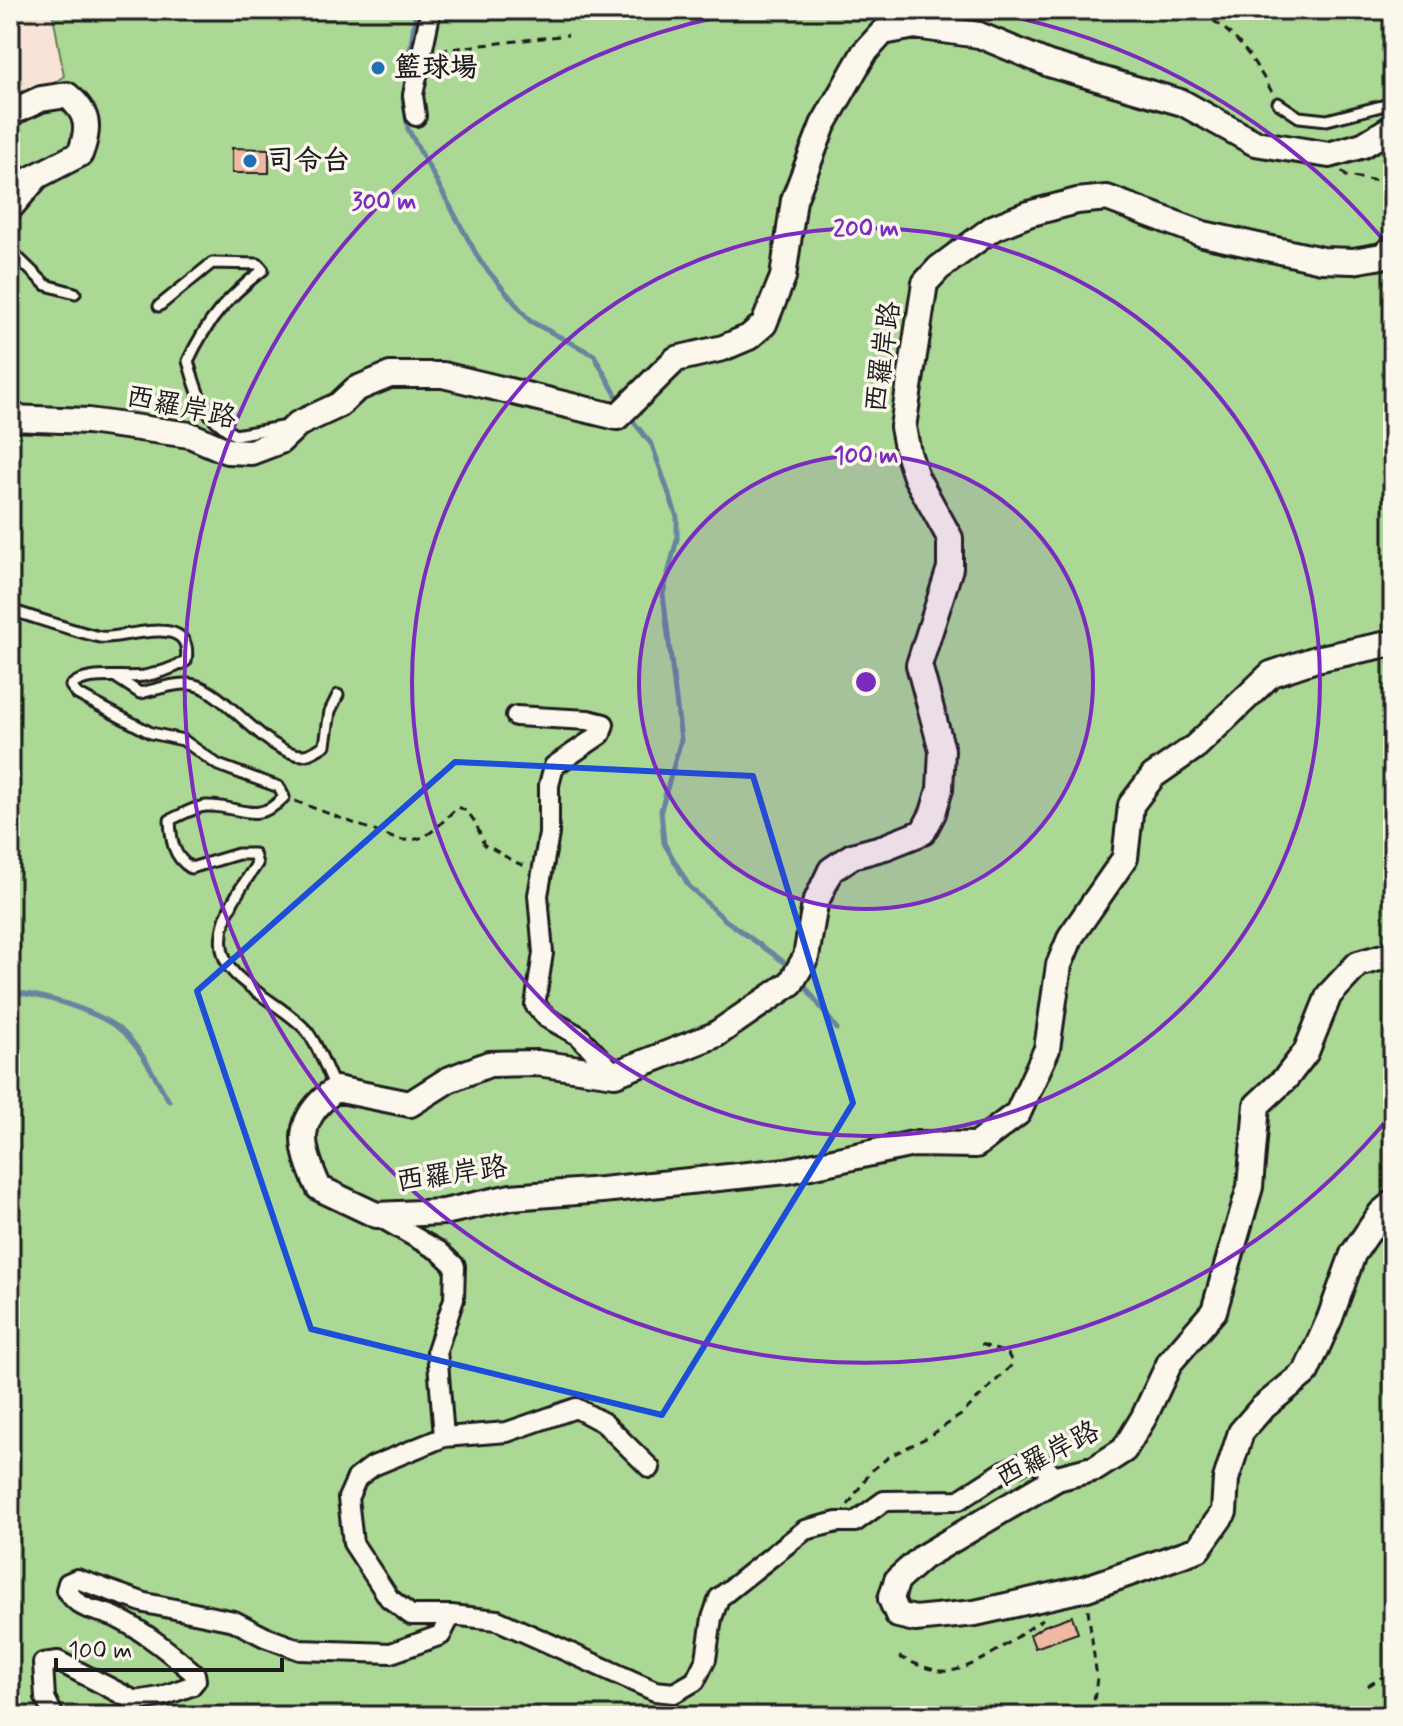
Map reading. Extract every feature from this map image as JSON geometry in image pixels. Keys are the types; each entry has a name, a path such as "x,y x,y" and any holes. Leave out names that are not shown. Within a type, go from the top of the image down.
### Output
{"street":[{"path":"416,116 413,95 431,10"},
{"name":"西羅岸路","path":"10,418 88,421 190,435 227,451 251,452 280,441 298,424 339,405 356,389 390,375 443,375 617,417 676,359 723,348 749,337 764,324 783,277 794,200 823,125 864,53 883,32 915,26 979,35 1049,64 1183,103 1255,143 1329,155 1363,145 1393,127"},
{"path":"10,113 41,99 67,95 81,107 88,135 80,154 10,190"},
{"name":"西羅岸路","path":"1393,248 1382,256 1367,259 1322,260 1203,234 1107,198 1077,201 1028,214 993,228 939,268 925,283 903,427 916,477 950,538 950,568 919,665 942,750 940,789 923,832 852,856 831,870 815,904 806,957 797,974 715,1035 615,1074 537,1063 489,1064 448,1080 410,1104 336,1089 317,1102 304,1127 305,1158 319,1188 376,1215 444,1212 511,1197 787,1171 913,1144 976,1145 1018,1113 1047,1049 1059,965 1071,936 1125,858 1131,805 1153,776 1196,746 1271,674 1316,659 1393,643"},
{"path":"516,716 588,720 604,724 601,734 554,766 549,785 549,834 538,895 543,953 535,1005 547,1018 579,1036 615,1074"},
{"name":"西羅岸路","path":"1393,954 1358,964 1329,995 1306,1052 1286,1078 1257,1105 1250,1187 1214,1311 1170,1362 1144,1417 1124,1450 1096,1468 1057,1478 923,1557 897,1580 891,1599 898,1615 915,1619 975,1613 1087,1588 1198,1549 1224,1512 1226,1479 1241,1432 1261,1409 1306,1372 1353,1254 1381,1213 1393,1203"},
{"path":"376,1215 439,1251 455,1266 454,1299 437,1350 444,1437"},
{"path":"650,1468 604,1423 576,1408 507,1432 444,1437 373,1466 357,1478 348,1498 353,1543 389,1598 411,1615 497,1620 655,1691 674,1693 695,1681 706,1659 712,1618 719,1598 805,1530 837,1522 855,1522 884,1501 959,1500 1004,1471 1029,1460 1042,1465 1057,1478"},
{"path":"54,1716 45,1698 43,1663 58,1661 135,1701 181,1690 196,1680 195,1674 154,1640 119,1619 77,1605 66,1590 68,1583 77,1579 145,1603 234,1621 300,1650 391,1653 441,1635 451,1615"}],"lane":[{"path":"1278,103 1299,117 1327,120 1393,103"},
{"path":"10,219 61,164"},
{"path":"10,250 46,285 75,293"},
{"path":"159,306 212,263 258,264 263,270 245,283 204,328 188,361 200,400 214,423 235,435 298,424"},
{"path":"10,610 105,638 145,630 166,631 180,638 188,651 186,661 168,671 117,678 86,677 71,686 77,694 151,733 183,740 218,765 279,787 284,797 275,807 248,815 224,806 202,806 170,820 171,841 181,862 191,868 238,854 254,854 257,864 230,910 222,930 221,951 235,974 307,1031 336,1089"},
{"path":"117,678 140,693 191,683 207,689 236,715 282,748 300,755 313,753 325,745 330,711 338,695"}],"path":[{"path":"1188,10 1202,14 1230,31 1261,72 1278,103"},
{"path":"421,53 568,35"},
{"path":"1329,155 1346,176 1393,183"},
{"path":"284,797 414,843 458,807 466,810 475,821 484,845 500,851 511,862 543,871"},
{"path":"837,1522 870,1472 890,1456 928,1437 961,1415 1013,1364 1008,1354 981,1344"},
{"path":"1088,1609 1097,1678 1092,1716"},
{"path":"899,1657 939,1671 956,1671 983,1658 1045,1618"},
{"path":"1368,1686 1393,1670"}],"highlighted area":[{"path":"455,762 753,776 853,1103 662,1415 311,1329 197,991"}],"green space":[{"path":"49,10 1393,10 1393,1716 10,1716 10,113 64,76 53,15"}],"building":[{"name":"司令台","path":"232,148 269,149 269,173 232,173"},
{"path":"1072,1616 1078,1633 1035,1648 1030,1635 1044,1626"}],"waterway":[{"path":"416,10 403,99 408,129 480,261 530,321 594,355 621,404"},
{"path":"629,416 652,445 677,517 677,539 663,594 681,740 661,810 664,843 689,886 724,919 791,967"},
{"path":"802,982 837,1029"},
{"path":"10,993 66,1004 118,1028 139,1051 169,1101"}],"place":[{"name":"籃球場","path":"378,68"},
{"name":"司令台","path":"250,161"}]}
